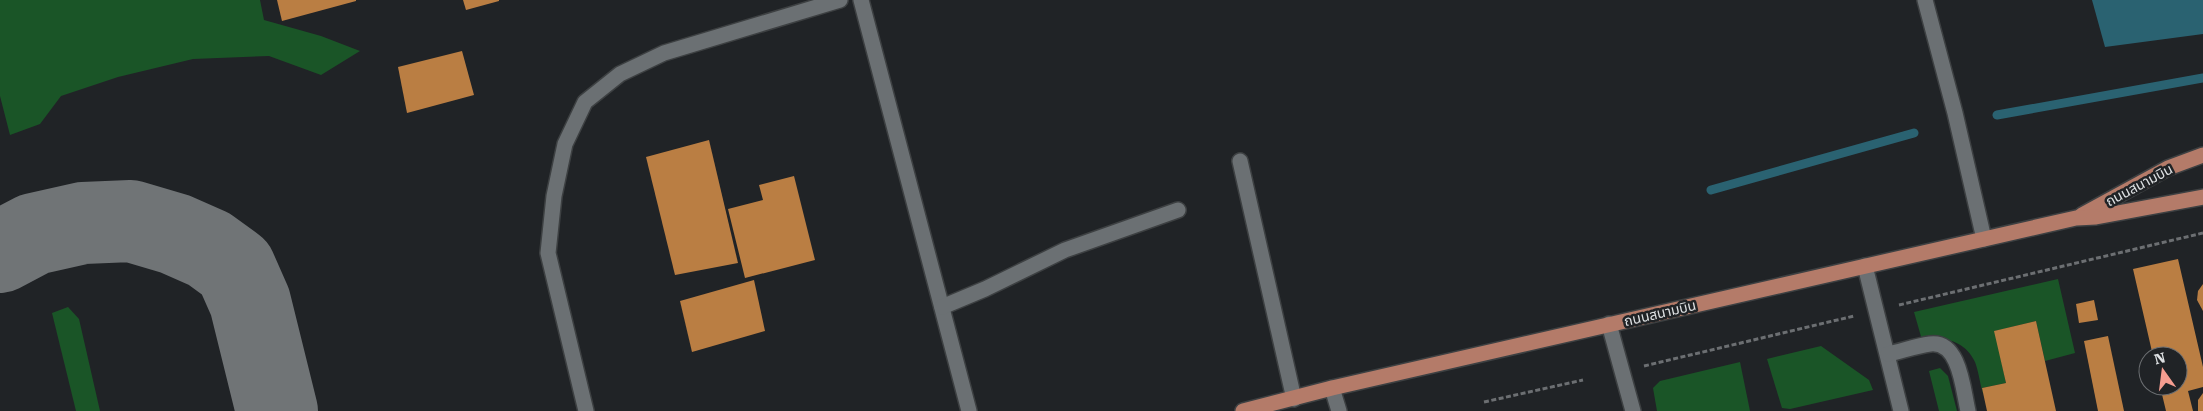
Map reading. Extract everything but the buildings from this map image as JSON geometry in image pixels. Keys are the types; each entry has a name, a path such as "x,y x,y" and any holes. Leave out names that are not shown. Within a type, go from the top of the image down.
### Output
{"main road":[{"name":"ถนนสนามบิน","path":"2076,218 2168,168 2203,155"},
{"name":"ถนนสนามบิน","path":"1244,411 1332,388 2076,218 2096,217 2203,197"}],"street":[{"path":"586,411 548,252 554,196 565,144 585,102 620,74 664,53 840,0"},
{"path":"861,0 969,411"},
{"path":"1925,0 1955,113 1984,239"},
{"path":"1240,161 1294,399"},
{"path":"942,307 985,289 1065,250 1178,210"},
{"path":"1865,266 1901,411"},
{"path":"1609,324 1633,411"},
{"path":"1888,354 1931,344 1946,348 1955,359 1968,411"},
{"path":"1332,388 1339,411"}],"path":[{"path":"1640,367 2203,233"},
{"path":"1484,402 1583,380"}],"green space":[{"path":"0,0 260,0 264,20 321,36 360,51 321,75 269,56 193,59 118,77 61,96 40,124 10,135 0,96"},
{"path":"2058,279 2075,353 2045,361 2036,321 1995,331 2006,383 1982,388 1984,396 1975,362 1965,349 1953,341 1945,339 1922,340 1914,312"},
{"path":"68,307 79,319 100,411 76,411 52,313"},
{"path":"1821,346 1869,380 1873,390 1790,409 1782,408 1767,359"},
{"path":"1740,362 1750,411 1657,411 1653,388 1660,381"},
{"path":"1940,368 1948,376 1957,411 1939,411 1929,371"}],"water":[{"path":"2092,0 2203,0 2203,34 2105,47"}],"waterway":[{"path":"1997,115 2203,78"},
{"path":"1711,190 1914,133"}],"taxiway":[{"path":"0,252 34,234 83,223 131,221 175,234 209,249 235,268 250,302 277,411"}]}
